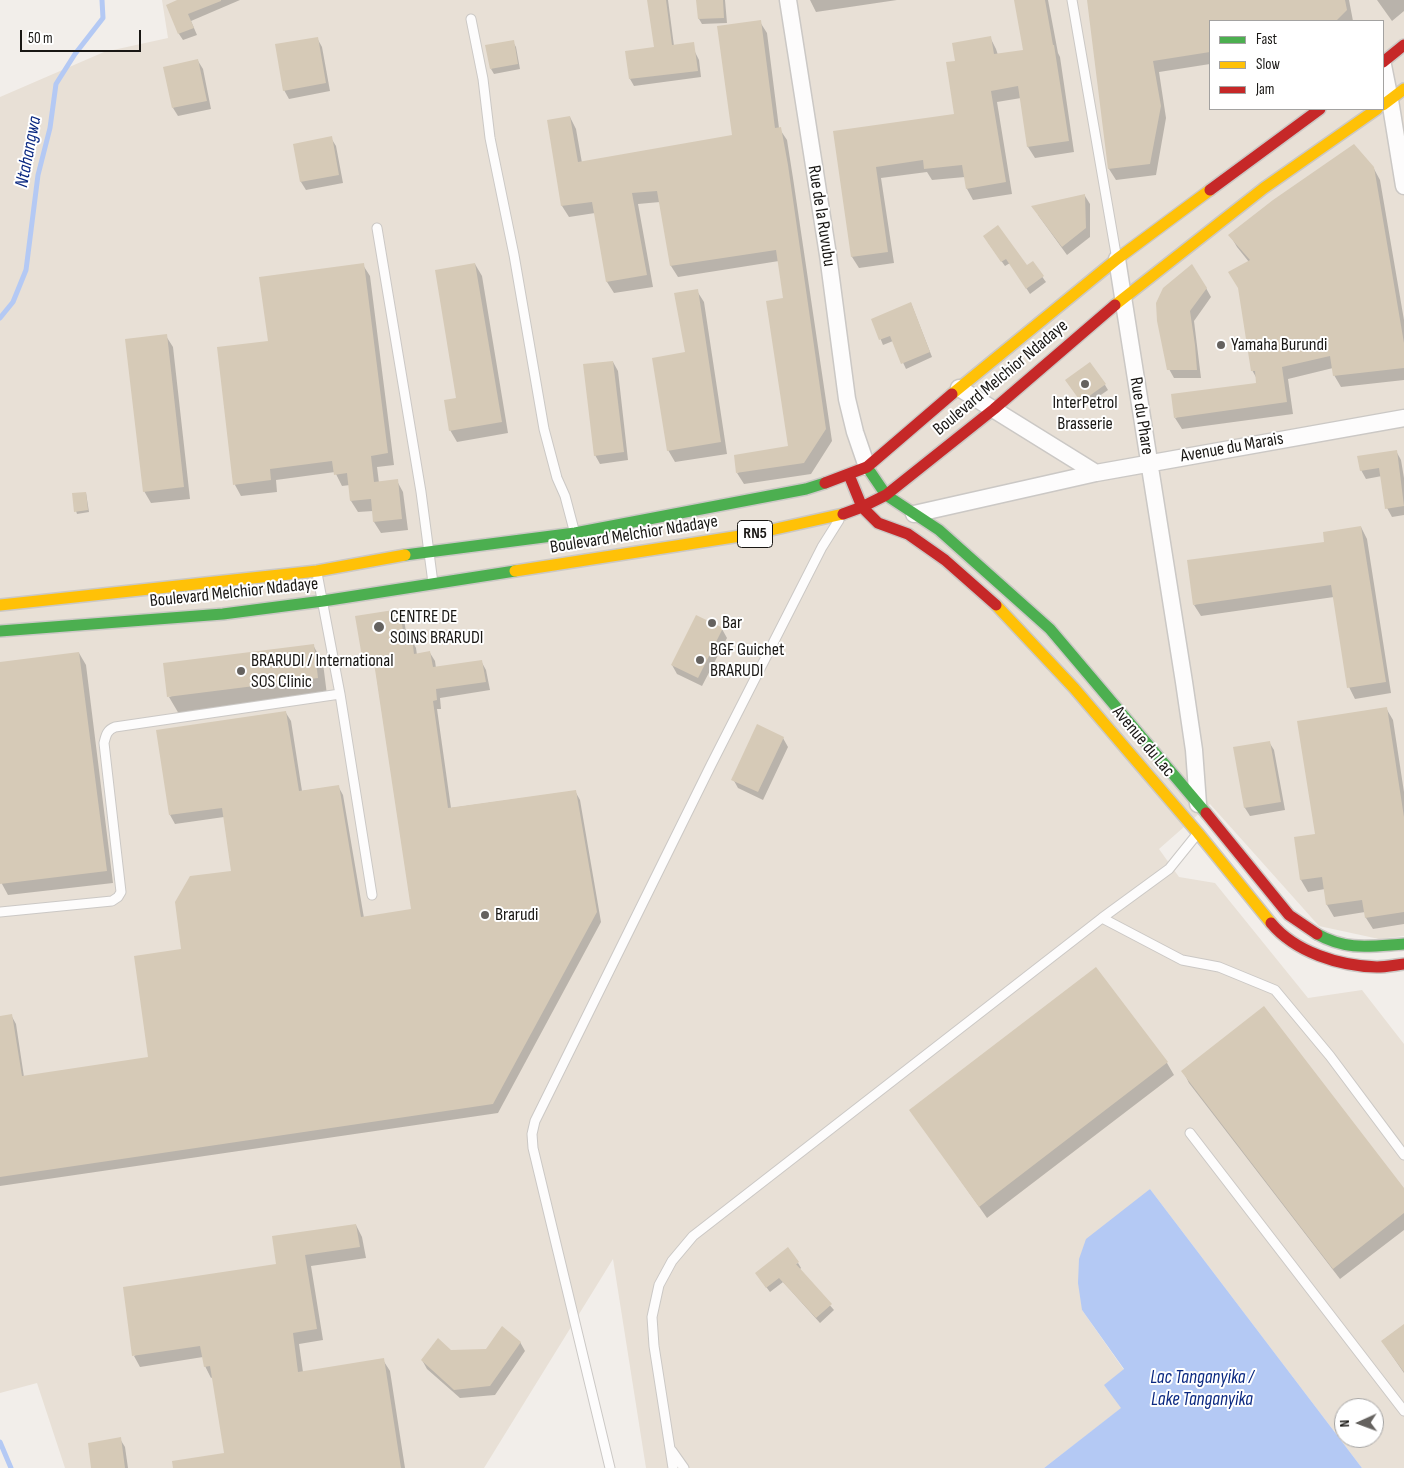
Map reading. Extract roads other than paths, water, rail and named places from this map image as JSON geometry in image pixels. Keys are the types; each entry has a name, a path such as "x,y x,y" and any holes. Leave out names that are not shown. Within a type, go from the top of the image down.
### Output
{"main road":[{"path":"1384,62 1404,45"},
{"name":"Boulevard Melchior Ndadaye","path":"1384,105 1404,89"},
{"name":"Boulevard Melchior Ndadaye","path":"0,605 316,571 429,551 575,533 806,488 849,475 867,467 959,388 1117,259 1319,110"},
{"name":"Boulevard Melchior Ndadaye","path":"0,631 223,614 323,601 753,534 842,514 862,507 886,495 994,409 1123,298 1264,188 1377,110"},
{"path":"867,467 886,495"},
{"path":"849,475 862,507"},
{"name":"Avenue du Lac","path":"886,495 940,530 1050,629 1174,774 1198,806 1289,915 1309,930 1347,946 1367,947 1404,944"},
{"name":"Avenue du Lac","path":"862,507 878,523 908,534 916,539 945,560 989,598 1074,688 1198,833 1279,933 1294,943 1337,962 1379,967 1404,964"}],"street":[{"name":"Rue de la Ruvubu","path":"788,0 828,255 847,399 855,432 867,467"},
{"path":"1384,105 1404,186"},
{"name":"Rue du Phare","path":"1117,259 1194,750 1198,833"},
{"path":"959,388 1096,473"},
{"name":"Avenue du Marais","path":"914,514 1096,473 1404,418"},
{"name":"Rue de la Ruvubu","path":"849,475 855,432"}],"lane":[{"name":"Rue du Phare","path":"1072,0 1117,259"},
{"path":"472,18 484,79 490,138 514,255 544,429 557,478 575,533"},
{"path":"377,228 421,492 433,583"},
{"path":"610,1468 533,1148 532,1134 535,1121 711,766 822,547 842,514"},
{"path":"316,571 340,694 372,895"},
{"path":"0,912 112,901 121,892 104,743 106,733 110,729 340,694"},
{"path":"673,1468 654,1346 652,1317 659,1285 672,1261 693,1236 1102,918 1168,869 1198,833"},
{"path":"1102,918 1182,960 1219,967 1275,990 1330,1056 1404,1155"},
{"path":"1190,1133 1404,1410"},
{"path":"670,1449 684,1468"}],"water":[{"name":"Lac Tanganyika / Lake Tanganyika","path":"1150,1189 1334,1431 1334,1448 1347,1448 1362,1468 1044,1468 1121,1408 1104,1385 1124,1369 1082,1310 1078,1283 1079,1259 1086,1239"}],"waterway":[{"name":"Ntahangwa","path":"0,318 13,302 26,270 38,175 50,128 56,84 75,54 103,18 102,0"},
{"name":"Ntahangwa","path":"0,1442 11,1468"}],"place":[{"name":"Yamaha Burundi","path":"1221,345"},
{"name":"InterPetrol Brasserie","path":"1085,384"},
{"name":"Bar","path":"712,623"},
{"name":"CENTRE DE SOINS BRARUDI","path":"379,627"},
{"name":"BGF Guichet BRARUDI","path":"700,660"},
{"name":"BRARUDI / International SOS Clinic","path":"241,671"},
{"name":"Brarudi","path":"485,915"}]}
